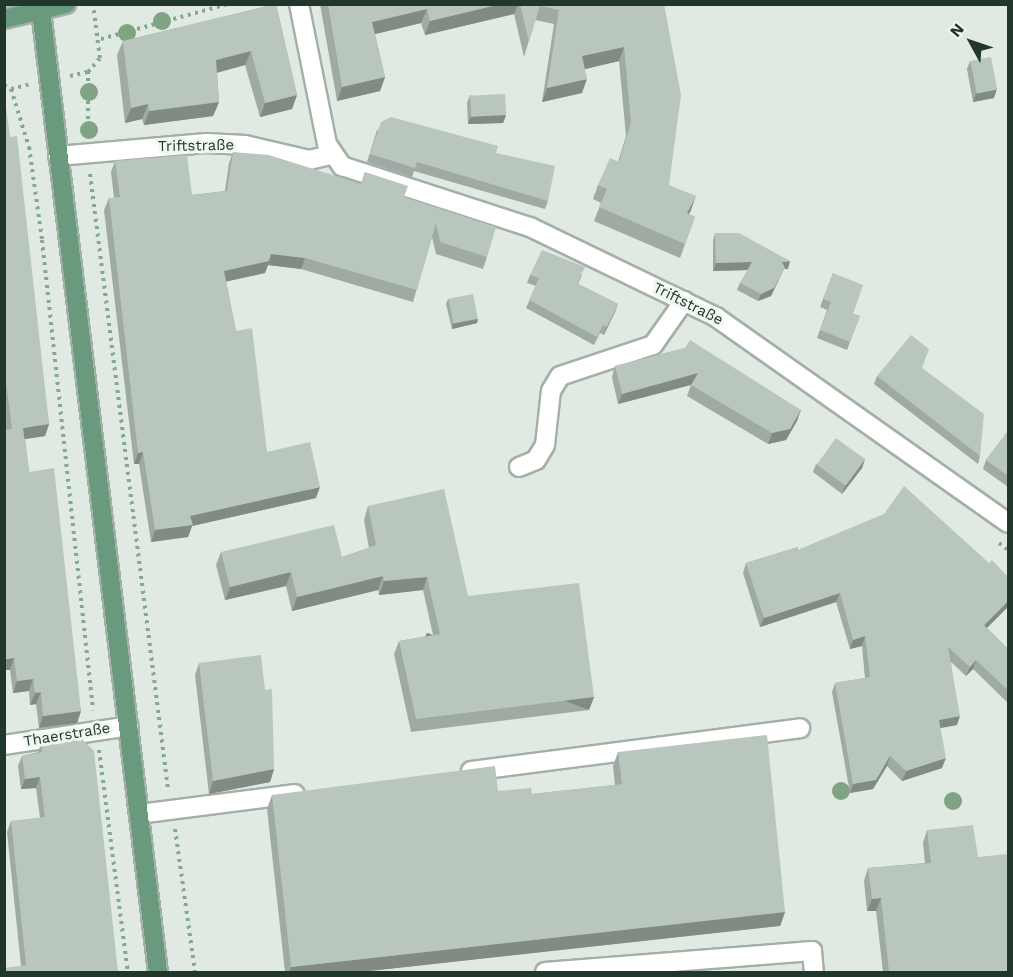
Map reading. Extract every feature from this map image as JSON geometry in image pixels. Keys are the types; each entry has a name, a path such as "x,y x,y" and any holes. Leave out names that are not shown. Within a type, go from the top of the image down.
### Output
{"main road":[{"path":"4,19 41,8 66,4"},
{"path":"41,8 158,972"}],"street":[{"path":"299,4 331,155"},
{"name":"Triftstraße","path":"58,156 206,143 244,145 309,160 331,155 342,166 530,227 684,301 749,337 1008,523"},
{"path":"519,467 536,460 545,445 551,391 560,376 653,345 684,301"},
{"name":"Thaerstraße","path":"4,745 129,726"},
{"path":"456,773 800,728"},
{"path":"139,814 314,791"},
{"path":"545,972 812,951 814,972"}],"path":[{"path":"88,72 100,58 101,39 93,4"},
{"path":"101,39 228,4"},
{"path":"4,85 11,89 29,147 42,240 81,636 96,730 128,972"},
{"path":"95,222 195,972"}],"building":[{"path":"276,4 297,95 265,103 251,51 216,60 219,102 149,111 148,104 131,108 123,41"},
{"path":"328,4 501,4 430,21 427,9 372,22 385,77 342,87"},
{"path":"520,4 664,4 681,95 669,185 696,196 687,213 695,217 685,244 599,207 607,189 598,185 610,158 619,162 631,122 624,47 582,56 587,79 547,88 559,10 540,6 529,42"},
{"path":"991,57 997,89 977,93 970,61"},
{"path":"505,94 506,115 471,117 470,96"},
{"path":"4,95 10,137 17,136 49,424 23,428 29,472 54,468 81,711 43,716 41,692 35,693 33,679 17,681 14,658 4,659 4,430 12,429 4,368"},
{"path":"391,117 498,146 496,153 555,166 548,201 417,162 415,168 370,154 381,122"},
{"path":"233,152 269,155 361,184 365,172 408,186 404,197 496,227 487,257 440,242 436,223 417,290 305,258 271,254 269,261 224,271 236,331 252,328 267,452 310,442 320,487 190,516 193,525 155,530 143,452 138,453 109,198 120,197 115,161 187,155 192,195 227,191"},
{"path":"715,233 739,233 790,261 782,262 785,268 774,288 761,294 740,283 752,262 716,263"},
{"path":"542,250 585,267 577,284 618,304 607,327 603,325 597,337 529,300 539,278 530,275"},
{"path":"833,273 863,285 853,314 860,316 850,342 820,330 831,302 823,299"},
{"path":"473,294 478,319 453,323 448,299"},
{"path":"911,335 929,349 922,368 984,414 980,456 877,376"},
{"path":"690,340 801,410 790,429 772,433 691,385 698,373 622,394 615,366 685,348"},
{"path":"1008,431 1008,476 986,460"},
{"path":"836,438 865,459 846,486 817,465"},
{"path":"904,486 989,563 992,560 1008,577 1008,601 984,625 1008,649 1008,690 976,660 970,667 948,647 960,716 939,720 946,758 906,771 890,756 876,780 853,784 835,683 870,677 865,636 853,640 840,593 764,618 746,563 798,547 795,551 884,514"},
{"path":"444,489 468,596 579,583 594,697 416,719 399,641 440,634 427,577 384,581 383,576 297,597 291,572 230,587 221,552 334,525 342,557 376,545 368,506"},
{"path":"261,655 265,690 272,689 274,769 213,781 199,663"},
{"path":"78,735 94,751 118,972 4,972 4,968 26,965 11,821 45,817 40,777 25,779 22,756 42,752 42,741"},
{"path":"767,735 785,912 291,967 272,795 495,766 498,791 531,788 532,794 622,784 618,752"},
{"path":"973,825 978,857 1008,854 1008,972 889,972 881,898 872,899 868,868 931,863 927,830"}]}
